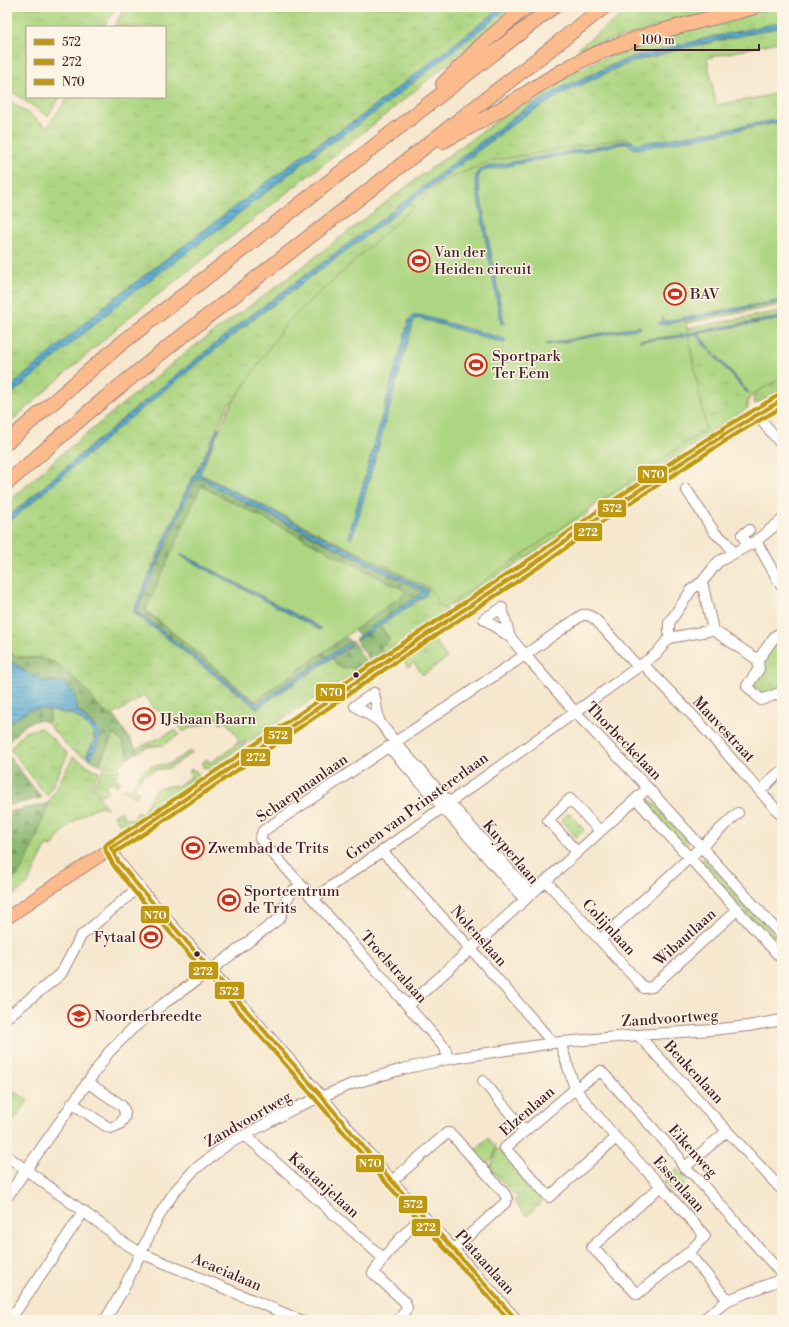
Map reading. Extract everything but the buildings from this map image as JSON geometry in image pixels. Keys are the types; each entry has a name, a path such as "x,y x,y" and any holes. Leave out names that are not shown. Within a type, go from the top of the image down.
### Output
{"highway":[{"path":"398,128 488,39 526,7"},
{"path":"7,442 117,348 554,7"},
{"path":"7,483 91,410 172,344 604,7"},
{"path":"407,160 495,113 564,70 585,59 637,38 669,28 754,7"}],"main road":[{"path":"7,918 144,827 397,654 542,558 606,512 756,414 782,400"}],"street":[{"path":"756,414 782,445"},
{"path":"686,489 715,533 726,542 733,553"},
{"path":"713,630 669,638 669,622 692,589 702,582 718,562 752,543 782,520"},
{"path":"732,542 746,533 782,587"},
{"path":"702,582 713,630 758,660"},
{"name":"Schaepmanlaan","path":"301,885 260,838 263,831 582,615"},
{"name":"Mauvestraat","path":"582,615 592,616 641,665 761,790 782,816"},
{"path":"782,632 775,636 758,660 759,669 747,686 761,700 782,692"},
{"path":"510,637 524,655"},
{"name":"Groen van Prinstererlaan","path":"313,899 641,665 656,654 669,638"},
{"name":"Thorbeckelaan","path":"524,655 575,712 648,788 782,936"},
{"path":"379,721 392,744"},
{"name":"Kuyperlaan","path":"392,744 528,897"},
{"path":"761,790 777,774 782,772"},
{"path":"408,1006 648,788"},
{"name":"Thorbeckelaan","path":"636,799 737,910 780,953"},
{"path":"577,852 548,820 564,805 570,800 600,831"},
{"path":"600,940 738,813"},
{"name":"Plataanlaan","path":"111,848 118,861 138,887 322,1097 392,1181 517,1320"},
{"name":"Nolenslaan","path":"382,851 556,1042"},
{"name":"Colijnlaan","path":"546,881 644,988 652,987"},
{"path":"7,1197 109,1052 133,1028 163,1004 280,918 285,903 291,892 301,885 313,899"},
{"path":"7,1017 61,974 81,936 138,887"},
{"name":"Troelstralaan","path":"313,899 445,1048 448,1059"},
{"name":"Wibautlaan","path":"652,987 737,910"},
{"name":"Zandvoortweg","path":"105,1320 123,1290 153,1227 175,1192 194,1170 228,1144 297,1107 352,1084 403,1069 448,1059 556,1042 733,1028 782,1020"},
{"name":"Beukenlaan","path":"638,1035 782,1190"},
{"path":"556,1042 575,1089"},
{"name":"Eikenweg","path":"575,1089 601,1071 678,1156 684,1168 694,1175 782,1275"},
{"path":"483,1081 525,1131"},
{"path":"72,1103 106,1126 111,1128 120,1124 125,1114 121,1105 87,1082"},
{"name":"Elzenlaan","path":"575,1089 505,1148 549,1197 616,1138"},
{"name":"Essenlaan","path":"575,1089 616,1138 705,1236 688,1253"},
{"path":"684,1168 727,1131"},
{"path":"392,1181 447,1133 453,1136 507,1198 505,1203 454,1249"},
{"name":"Kastanjelaan","path":"245,1135 383,1258"},
{"name":"Acacialaan","path":"7,1156 84,1211 110,1231 115,1237 141,1253 300,1320"},
{"path":"661,1186 592,1246 637,1294 688,1253 728,1300"},
{"path":"10,1320 84,1211"},
{"path":"399,1320 407,1308 405,1302 373,1273 383,1258 423,1216"},
{"path":"704,1320 728,1300 782,1279"}],"green space":[{"path":"7,7 116,7 105,26 26,26 26,98 59,98 48,116 7,89"},
{"path":"125,7 502,7 360,117 307,152 108,303 7,390 7,99 47,127 68,98 166,98 166,26 115,26"},
{"path":"509,7 516,7 384,116 127,319 7,425 7,398 127,297 223,226 317,152 383,106"},
{"path":"632,7 735,7 577,49"},
{"path":"782,7 782,22 708,38 611,65 563,87 522,111 383,218 238,325 119,422 7,518 7,503 57,458 185,353 280,284 415,180 506,114 569,74 624,49 689,29"},
{"path":"782,27 782,41 707,58 716,105 782,93 782,119 638,144 240,400 229,403 179,506 133,612 256,708 332,658 338,666 349,667 357,670 357,672 328,691 319,695 250,741 236,742 239,740 227,722 220,724 218,720 188,729 183,732 181,728 154,708 145,695 112,716 102,711 73,677 39,658 16,657 7,650 7,524 123,424 243,327 521,118 567,91 628,63 684,48"},
{"name":"Sportpark Ter Eem","path":"782,119 782,301 685,319 706,429 443,609 429,588 200,474 229,408 287,322 441,182 490,161 626,138 640,145"},
{"path":"782,302 782,305 661,328 666,324"},
{"path":"782,311 782,317 698,331 686,335 695,334 752,396 748,400 748,408 606,503 603,499 666,332"},
{"path":"782,319 782,378 752,396 697,334 753,323"},
{"path":"782,378 782,390 755,404 753,401 755,393"},
{"path":"210,476 429,586 447,610 382,655 380,647 389,639 380,625 425,596 427,590 209,479"},
{"path":"197,477 203,478 214,486 240,500 422,590 423,592 359,636 354,630 407,592 201,486 146,611 255,701 345,636 350,642 352,641 367,663 357,670 349,667 346,669 336,663 332,658 351,646 349,643 256,704 136,611"},
{"path":"201,486 407,592 255,701 146,610","holes":["182,554 321,628 320,630 182,556"]},
{"path":"594,503 594,506 587,511 589,514 573,526 452,606 439,587"},
{"path":"380,625 389,639 380,647 381,653 370,661 355,639 356,638 358,640"},
{"path":"782,635 782,690 763,697 752,687 761,661"},
{"path":"435,640 447,658 423,675 414,663 408,667 404,661"},
{"path":"7,650 16,657 39,658 54,662 73,677 102,711 116,718 138,752 130,757 122,742 114,733 99,764 89,759 91,758 100,735 96,727 78,711 73,692 65,683 43,681 31,675 7,659"},
{"path":"39,709 49,711 50,714 48,724 36,720 31,722 25,725 7,744 7,724 29,710"},
{"path":"49,711 73,715 93,731 94,740 87,755 89,759 70,749 48,724 50,714"},
{"path":"41,728 68,754 47,796 10,749 24,732"},
{"name":"IJsbaan Baarn","path":"176,730 179,735 163,745 147,747 138,752 136,749"},
{"path":"114,733 122,742 130,757 126,759 124,763 121,761 119,766 105,767 99,764"},
{"path":"247,743 221,761 211,770 203,767 202,763 207,759 210,763 235,746 234,744"},
{"path":"190,751 192,753 170,768 155,770 144,775 134,788 140,791 136,797 123,790 125,787 130,790 140,774 151,766 169,764"},
{"path":"7,754 42,798 7,806"},
{"path":"73,757 99,772 92,786 107,809 103,806 97,807 90,811 77,819 66,829 52,847 47,845 27,885 7,900 7,886 27,858 49,802"},
{"path":"120,769 115,778 120,781 117,786 112,781 105,786 108,791 101,796 94,786 103,770"},
{"path":"192,769 198,774 197,779 139,819 125,825 123,823 120,824 114,815 121,811 123,813 123,818 135,819 137,812 142,814 155,790 161,787 179,785 192,776 189,771"},
{"path":"648,799 653,802 683,835 688,844 685,848 644,802"},
{"path":"49,802 27,860 21,870 7,886 7,812 46,804"},
{"path":"569,813 584,830 576,837 561,820"},
{"path":"704,858 773,933 774,938 771,940 700,863"},
{"path":"7,1086 28,1101 7,1130"},
{"path":"488,1138 496,1147 493,1157 487,1166 474,1150"},
{"path":"499,1149 544,1200 527,1216 513,1200 518,1199 516,1194 513,1194 490,1168 496,1150"},
{"path":"677,1169 688,1181 679,1190 671,1190 663,1182"}],"water":[{"path":"502,7 509,7 383,106 317,152 223,226 127,297 7,398 7,390 108,303 307,152 360,117"},
{"path":"782,22 782,27 684,48 628,63 567,91 521,118 243,327 123,424 7,524 7,518 119,422 238,325 383,218 522,111 563,87 629,58 708,38"},
{"path":"782,119 782,122 648,147 634,149 627,143 482,171 479,174 478,182 504,323 501,324 475,181 478,172 481,169 625,141 640,144"},
{"path":"782,300 782,302 666,324 659,325 658,323 662,321 662,317 665,321"},
{"path":"416,314 505,339 506,342 504,343 418,318 414,320 355,530 351,539 349,537 351,527 409,320"},
{"path":"782,317 782,319 697,333 747,393 695,334 683,337 639,341 682,335"},
{"path":"640,326 641,328 547,345 545,344"},
{"path":"218,427 219,429 200,472 201,475 428,590 425,596 358,640 356,638 423,591 240,500 213,486 203,478 197,478 194,481 137,612 257,704 348,643 351,645 257,708 133,612 179,506"},
{"path":"182,554 321,628 320,630 181,556"},
{"path":"7,659 43,681 60,681 65,683 73,692 78,711 100,732 98,742 91,758 87,755 94,740 94,733 84,722 73,714 39,709 29,710 7,724"}],"transit line":[{"name":"N70","path":"509,1320 388,1185 121,876 108,857 105,846 388,653 539,553 603,507 727,426 779,395"},
{"name":"572","path":"111,848 391,658 542,558 606,512 730,431 782,400"},
{"name":"272","path":"114,853 394,663 545,563 609,517 733,436 782,407"},
{"name":"572","path":"111,848 118,861 139,887 322,1097 392,1181 517,1320"},
{"name":"272","path":"106,851 113,864 134,891 388,1185 509,1320"}],"place":[{"name":"Van der Heiden circuit","path":"419,261"},
{"name":"BAV","path":"675,294"},
{"name":"Sportpark Ter Eem","path":"476,365"},
{"name":"IJsbaan Baarn","path":"144,719"},
{"name":"Zwembad de Trits","path":"193,848"},
{"name":"Sportcentrum de Trits","path":"229,900"},
{"name":"Fytaal","path":"151,937"},
{"name":"Noorderbreedte","path":"79,1016"}]}
